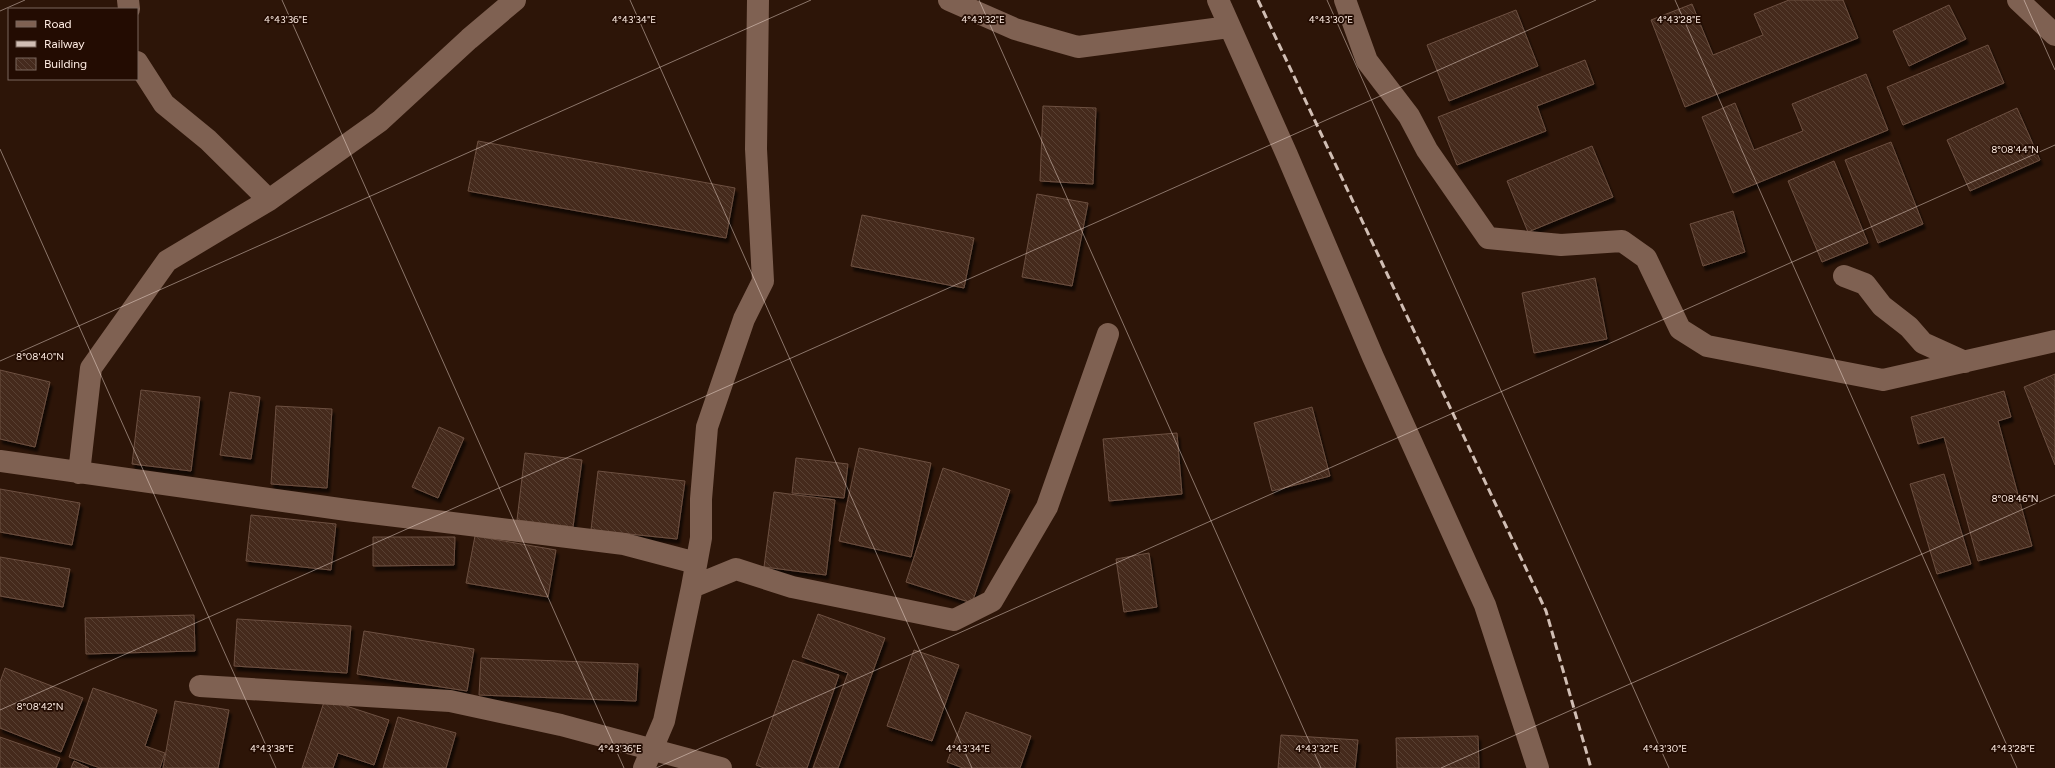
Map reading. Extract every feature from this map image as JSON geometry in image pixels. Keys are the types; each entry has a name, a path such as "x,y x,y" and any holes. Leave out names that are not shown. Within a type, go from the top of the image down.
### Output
{"street":[{"path":"79,473 91,368 167,261 268,200 380,121 469,39 515,0"},
{"path":"648,759 664,721 692,587 700,538 701,499 707,426 744,320 763,281 756,149 758,0"},
{"path":"949,0 1015,29 1078,47 1229,27"},
{"path":"1218,0 1287,155 1373,357 1485,606 1538,768"},
{"path":"1345,0 1367,61 1409,116 1427,150 1488,238 1562,245 1622,240 1646,258 1680,329 1707,346 1883,380 2055,341"},
{"path":"2018,0 2055,35"},
{"path":"138,64 164,104 208,140 268,200"},
{"path":"1844,276 1865,284 1882,306 1909,327 1923,343 1965,362"},
{"path":"692,587 736,568 792,587 954,620 992,602 1047,507 1108,334"},
{"path":"0,461 347,510 624,544 696,563"},
{"path":"200,686 450,701 561,725 648,759 721,768"}],"building":[{"path":"1789,0 1843,0 1858,38 1685,107 1651,20 1692,4 1713,55 1763,35 1754,14"},
{"path":"1949,5 1966,39 1909,66 1893,31"},
{"path":"1516,10 1538,66 1449,101 1427,45"},
{"path":"1988,45 2004,83 1903,125 1887,87"},
{"path":"1585,60 1594,84 1537,106 1546,131 1457,165 1438,117"},
{"path":"1866,74 1888,130 1733,193 1702,117 1735,103 1754,150 1803,131 1792,104"},
{"path":"1043,106 1096,108 1093,184 1040,181"},
{"path":"2017,108 2040,160 1970,191 1947,140"},
{"path":"478,141 735,188 726,238 468,191"},
{"path":"1891,142 1923,224 1878,243 1845,160"},
{"path":"1592,146 1613,197 1528,232 1507,181"},
{"path":"1834,161 1868,243 1822,262 1788,181"},
{"path":"1037,194 1088,203 1072,286 1022,277"},
{"path":"1733,211 1745,252 1703,266 1690,224"},
{"path":"862,215 974,238 964,288 851,266"},
{"path":"1595,278 1607,339 1534,353 1522,293"},
{"path":"0,370 50,382 35,447 0,439"},
{"path":"2055,374 2055,465 2024,387"},
{"path":"141,390 200,397 191,471 132,464"},
{"path":"2004,391 2011,417 1998,421 2032,546 1978,561 1944,437 1918,444 1911,417"},
{"path":"230,392 260,397 251,459 220,455"},
{"path":"276,406 332,409 327,488 271,484"},
{"path":"1312,407 1330,476 1272,491 1254,423"},
{"path":"439,427 464,438 438,498 412,487"},
{"path":"1177,433 1182,494 1109,501 1103,439"},
{"path":"859,448 931,463 911,557 839,541"},
{"path":"525,453 582,460 573,527 517,520"},
{"path":"796,458 848,464 844,498 792,493"},
{"path":"943,468 1010,490 972,603 906,582"},
{"path":"598,471 685,481 677,539 591,530"},
{"path":"1944,474 1971,564 1937,574 1910,484"},
{"path":"0,489 80,503 72,545 0,532"},
{"path":"774,492 835,500 826,575 764,567"},
{"path":"251,515 336,524 331,570 246,561"},
{"path":"475,536 556,550 548,597 466,583"},
{"path":"373,537 455,537 454,565 373,566"},
{"path":"1149,553 1157,607 1124,612 1116,559"},
{"path":"0,557 70,569 63,607 0,596"},
{"path":"818,614 885,638 838,768 813,768 848,673 802,657"},
{"path":"194,615 195,651 86,654 85,618"},
{"path":"237,619 351,626 347,673 234,666"},
{"path":"364,631 474,649 467,691 357,674"},
{"path":"914,650 959,665 932,741 887,726"},
{"path":"481,658 638,664 636,701 479,695"},
{"path":"793,660 839,675 807,768 764,768 756,765"},
{"path":"5,668 83,698 61,752 0,728 0,682"},
{"path":"93,688 157,710 145,746 165,753 160,768 100,768 69,757"},
{"path":"325,699 389,720 374,765 338,753 333,768 302,768"},
{"path":"175,701 229,710 218,768 163,768"},
{"path":"966,712 1031,736 1020,768 963,768 947,762"},
{"path":"398,717 456,733 446,768 383,768"},
{"path":"1281,735 1358,740 1355,768 1278,768"},
{"path":"1478,736 1479,768 1397,768 1396,738"},
{"path":"0,737 60,758 56,768 0,768"},
{"path":"74,761 89,768 71,768"}],"railway":[{"path":"1258,0 1546,611 1591,768"}]}
